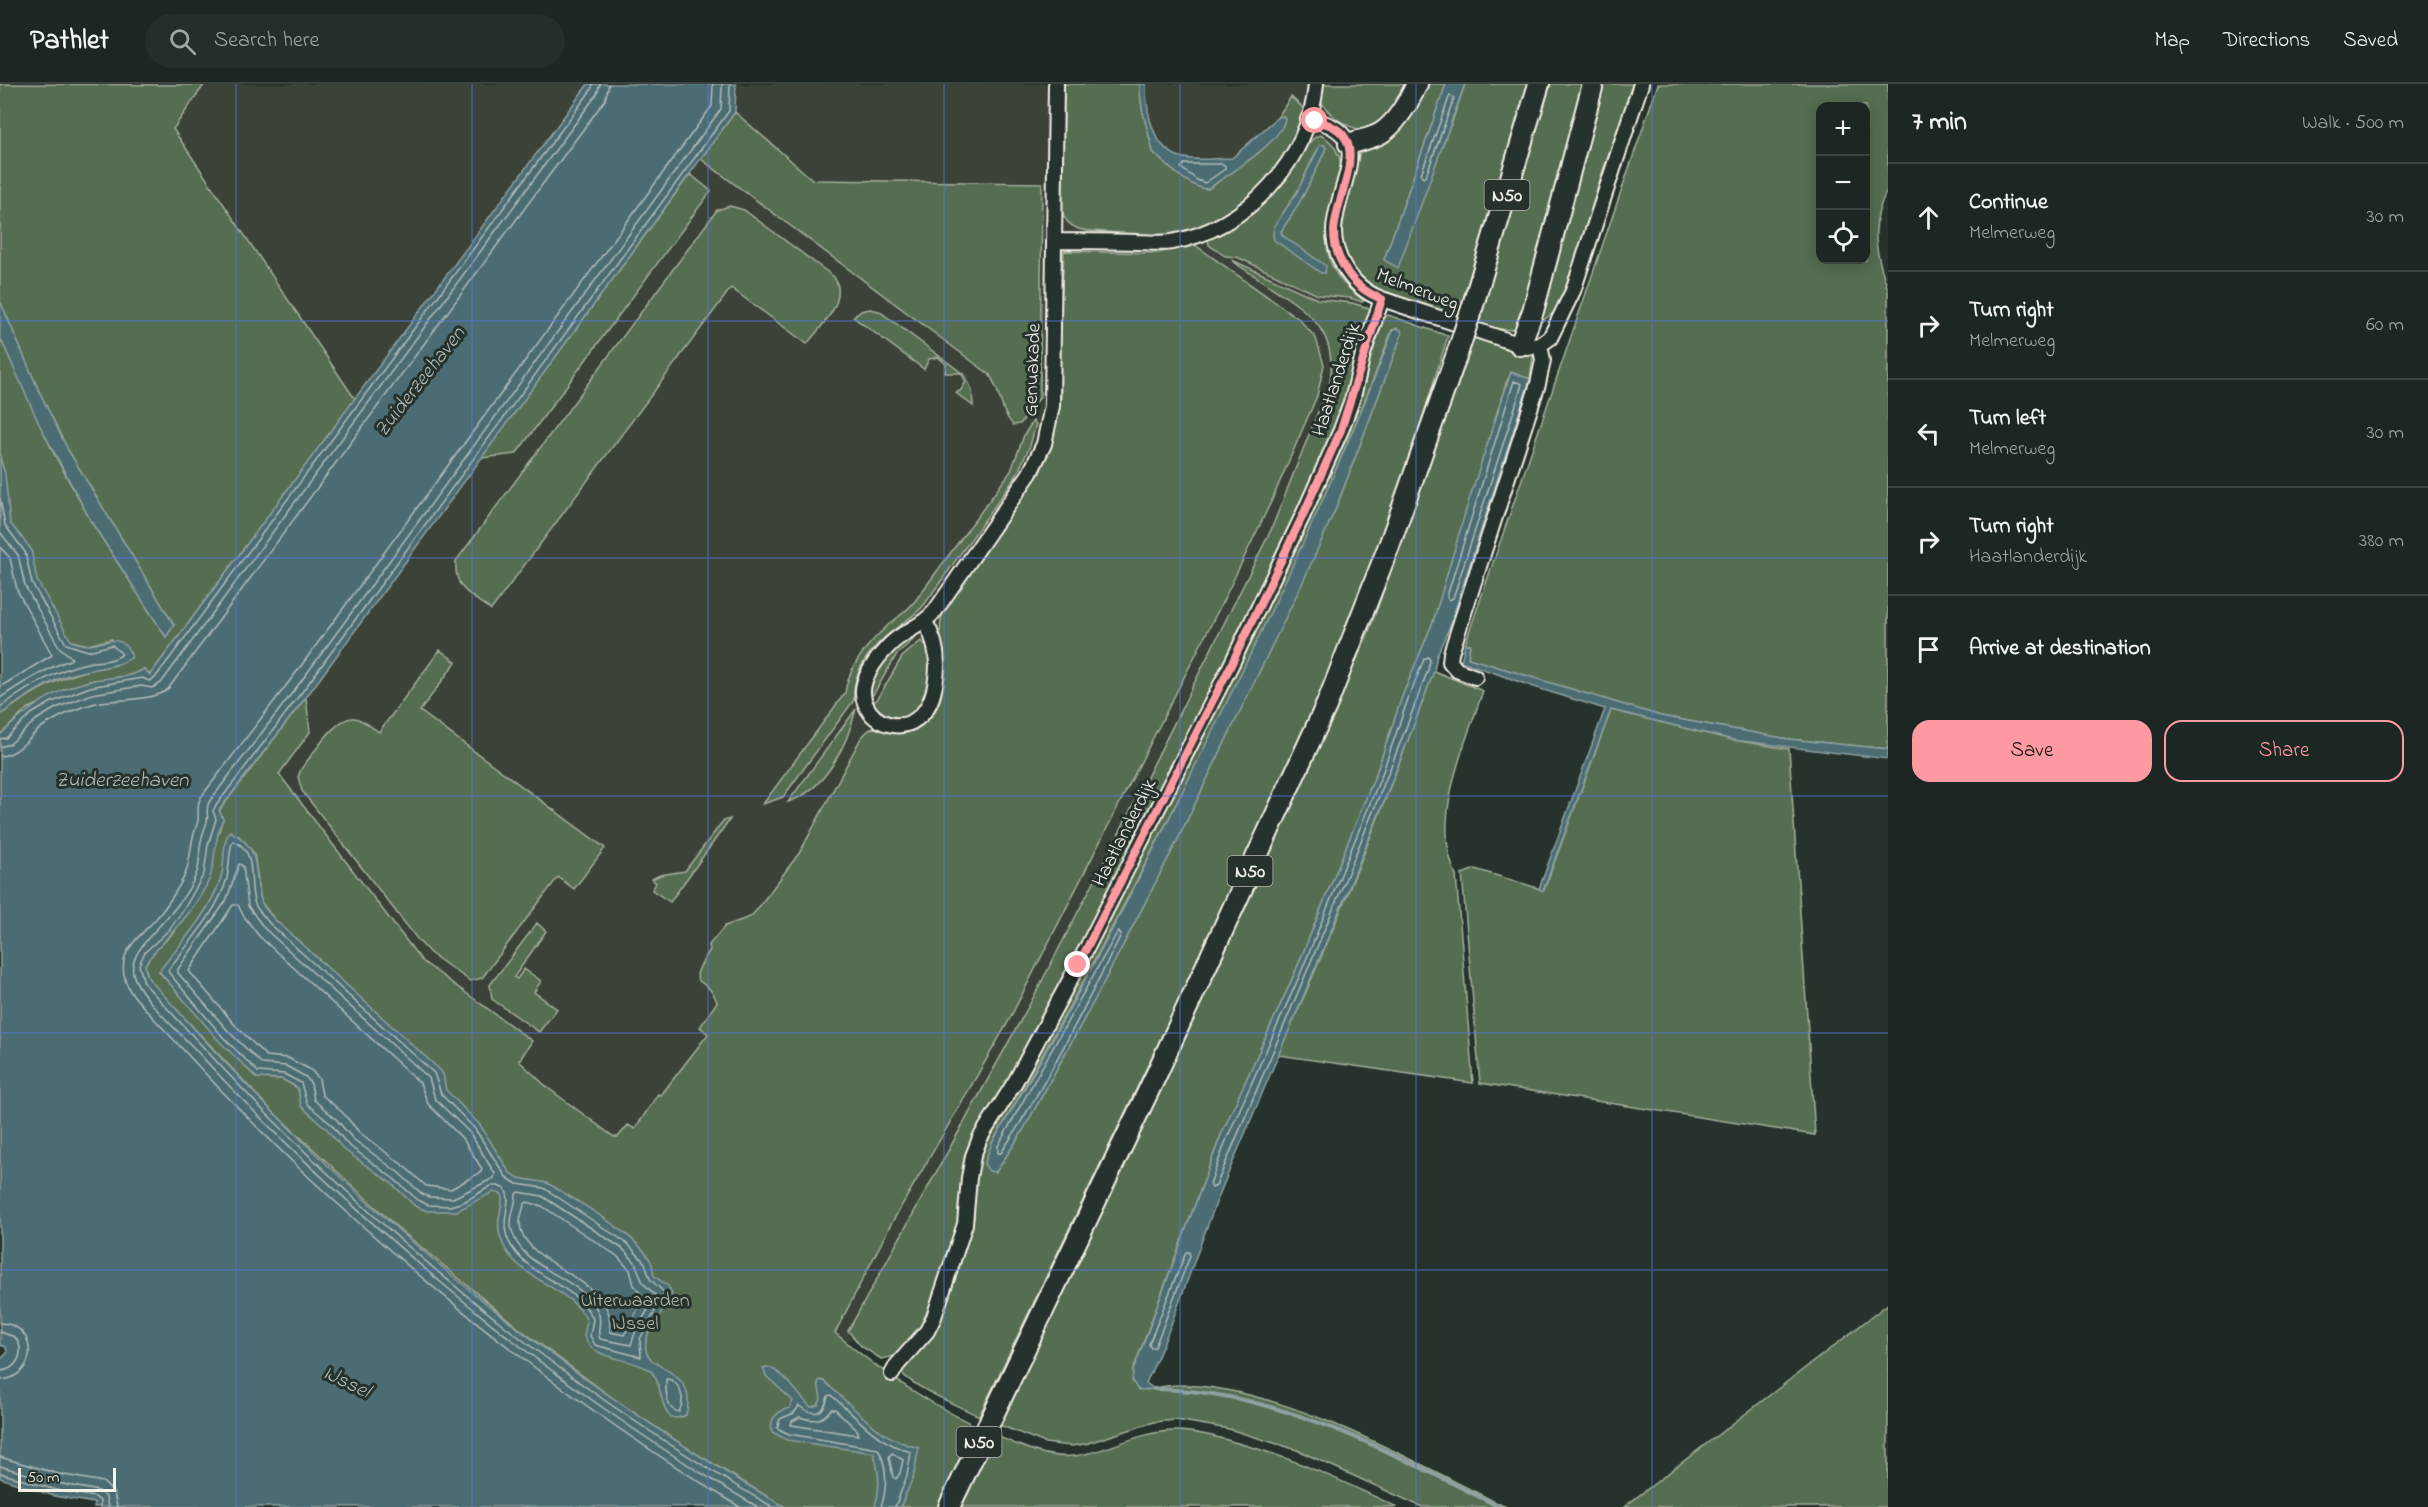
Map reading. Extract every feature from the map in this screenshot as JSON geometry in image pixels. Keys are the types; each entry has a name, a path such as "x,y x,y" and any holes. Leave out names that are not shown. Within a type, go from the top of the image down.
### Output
{"highway":[{"path":"1349,144 1371,137 1389,127 1407,103 1417,84"},
{"name":"N50","path":"949,1507 1156,1075 1327,704 1390,543 1458,351 1539,84"},
{"path":"1520,345 1536,303 1593,84"}],"street":[{"name":"Genuakade","path":"926,622 935,641 937,658 933,696 929,707 921,717 913,722 893,725 871,714 864,701 862,688 869,670 893,642 926,622 1030,473 1044,444 1052,406 1056,84"},
{"path":"1054,241 1170,242 1195,237 1234,218 1263,194 1294,153 1308,120 1315,98 1316,84"},
{"path":"1475,677 1457,670 1450,662 1451,653 1538,384 1543,360 1540,345 1550,338 1573,291 1641,84"},
{"path":"1308,120 1336,127 1349,144"},
{"name":"Melmerweg","path":"1349,144 1349,165 1335,226 1340,259 1354,282 1382,299 1520,345 1527,347 1540,345"},
{"name":"Haatlanderdijk","path":"892,1374 897,1365 918,1344 934,1317 966,1224 969,1178 973,1156 980,1138 1015,1082 1078,965 1231,665 1308,505 1349,408 1363,354 1382,299"}],"shaded area":[{"path":"0,84 1455,84 1400,238 1354,318 1332,416 1110,877 841,1357 310,900 67,487 0,347"}],"green space":[{"path":"0,84 204,85 173,129 355,399 150,675 144,669 133,675 89,681 27,709 0,735 0,715 28,696 68,677 116,665 112,639 88,645 71,641 0,645 0,337 53,452 92,523 166,637 174,625 68,450 39,391 0,301"},
{"path":"1064,84 1140,84 1143,111 1153,152 1186,180 1208,189 1258,153 1282,116 1277,118 1291,97 1305,110 1285,154 1270,174 1254,193 1214,221 1192,229 1167,234 1086,231 1069,223 1062,211"},
{"path":"1324,84 1412,84 1400,105 1385,123 1377,128 1359,129 1342,122 1327,110 1321,102"},
{"path":"1421,84 1446,84 1384,260 1452,122 1465,84 1529,84 1457,318 1380,292 1367,285 1347,263 1341,242 1341,227 1361,148"},
{"path":"1548,84 1633,84 1600,179 1567,293 1560,305 1551,315 1529,327 1490,328 1476,324"},
{"path":"1658,84 1888,84 1888,188 1878,215 1876,239 1888,290 1888,749 1788,739 1661,716 1468,658 1470,644 1465,644"},
{"path":"735,112 813,180 1042,183 1040,397 1020,424 1013,425 1008,419 989,374 701,159"},
{"path":"1320,135 1331,143 1337,151 1341,165 1327,223 1328,252 1332,266 1348,288 1364,301 1362,302 1350,298 1318,295 1237,257 1225,256 1209,245 1208,239 1238,224 1260,207 1279,185 1309,142","holes":["1324,145 1326,148 1306,191 1281,231 1282,235 1274,227 1297,192 1316,152"]},
{"path":"690,174 711,191 516,454 481,458"},
{"path":"730,206 744,210 834,277 838,286 838,295 831,313 807,344 731,288 491,610 470,595 461,585 456,571 456,561 717,210"},
{"name":"Uiterwaarden IJssel","path":"1195,245 1299,319 1316,338 1324,365 1317,396 1271,502 1225,597 1007,1024 891,1224 835,1333 892,1377 932,1402 973,1425 1033,1451 1053,1456 1074,1456 1148,1434 1192,1432 1225,1439 1301,1464 1397,1507 900,1507 914,1473 897,1507 785,1507 690,1450 625,1407 521,1330 398,1228 270,1109 148,979 145,965 151,955 173,933 200,895 213,863 214,846 223,819 219,811 306,697 310,732 279,774 422,961 532,1041 519,1061 548,1088 614,1137 618,1137 628,1125 635,1129 658,1094 661,1095 708,1034 700,1027 717,1002 713,993 697,977 710,950 709,945 725,926 750,917 755,912 800,852 861,738 876,728 907,731 924,723 935,712 943,683 940,636 944,609 1040,472 1049,447 1061,396 1058,358 1064,251 1157,253","holes":["230,832 239,836 254,853 261,902 274,919 324,964 300,1098 298,1088 282,1079 256,1078 159,972 210,903 221,878"]},
{"path":"1232,260 1317,299 1352,303 1369,308 1372,312 1349,394 1299,513 1116,881 981,1129 960,1226 924,1330 895,1356 881,1359 861,1346 848,1331 1032,1000 1113,845 1271,530 1330,382 1331,361 1328,344 1312,318 1300,307"},
{"path":"870,309 879,311 966,376 972,391 973,406 956,393 966,382 961,373 945,373 946,364 938,357 929,359 924,369 853,317 861,311"},
{"path":"1388,315 1448,336 1411,455 1350,626 1198,961 979,1416 913,1383 899,1370 937,1321 974,1218 976,1163 980,1150 1234,669 1381,321","holes":["1392,330 1402,334 1336,508 1302,583 1175,845 1095,999 1022,1132 996,1172 992,1143 1135,884 1263,628 1352,431"]},
{"path":"1472,337 1533,356 1530,379 1511,373 1506,383 1433,622 1402,697 1377,771 1294,975 1221,1135 1133,1370 1146,1390 1178,1385 1219,1389 1261,1398 1303,1412 1388,1448 1506,1507 1422,1507 1297,1450 1229,1429 1176,1420 1154,1422 1085,1444 1071,1446 1045,1443 997,1424 1217,970 1368,634"},
{"path":"1033,421 1036,424 1030,446 1016,476 924,605 887,635 865,660 856,679 854,700 783,797 763,804 845,693 850,675 865,650 915,601 1011,471 1024,435"},
{"path":"913,640 897,654 873,695 870,696 874,680 884,662 898,647"},
{"path":"921,641 929,648 932,656 927,697 915,715 890,718 881,713 871,702 877,700 902,657"},
{"path":"440,650 456,662 420,711 605,848 574,889 558,877 482,978 470,981 430,953 418,940 302,791 298,777 301,769 325,738 347,719 361,720 379,732"},
{"path":"1434,671 1483,691 1453,783 1448,807 1447,831 1449,854 1456,875 1473,1083 1278,1055 1359,864"},
{"path":"856,709 841,751 824,777 801,796 788,802"},
{"path":"1611,710 1733,740 1789,749 1815,1135 1480,1083 1462,874 1475,869 1544,890"},
{"path":"730,819 670,902 652,890 656,883 652,879 660,875 685,871 723,821"},
{"path":"537,923 546,931 514,977 517,979 524,969 541,981 534,992 557,1009 539,1032 492,999 490,985"},
{"path":"1888,1304 1888,1507 1624,1507 1852,1332"}],"water":[{"path":"588,84 736,84 735,112 313,688 219,810 223,819 207,885 187,915 151,956 145,967 149,979 269,1108 327,1165 450,1273 514,1325 646,1421 785,1507 94,1507 94,1503 54,1496 0,1478 0,1360 7,1353 6,1347 0,1345 0,735 30,709 64,689 90,681 131,675 144,669 150,675"},
{"path":"1140,84 1146,84 1147,106 1158,139 1173,154 1184,158 1232,158 1277,118 1282,116 1285,118 1275,137 1253,157 1208,189 1201,188 1179,175 1153,152 1143,111"},
{"path":"1446,84 1465,84 1398,268 1384,260"},
{"path":"1320,145 1326,148 1311,181 1281,231 1282,235 1326,266 1325,273 1321,273 1274,240 1273,235 1274,227 1297,192"},
{"path":"0,301 39,391 68,450 174,625 166,637 92,523 39,424 0,337"},
{"path":"1397,328 1402,334 1336,508 1302,584 1175,845 1095,999 1022,1132 996,1172 989,1171 984,1164 992,1143 1049,1046 1155,847 1304,540 1328,488 1393,330"},
{"path":"1511,372 1530,379 1449,628 1437,655 1434,671 1360,862 1217,1202 1168,1332 1146,1383 1154,1389 1138,1390 1132,1381 1133,1371 1221,1135 1294,975 1377,771 1402,697 1433,622 1469,500"},
{"path":"0,457 5,474 10,523 31,549 37,580 71,641 90,645 119,641 124,644 132,657 108,667 60,678 29,695 0,715"},
{"path":"1465,644 1470,644 1468,658 1661,716 1788,739 1888,749 1888,759 1733,740 1611,710 1543,891 1539,889 1605,709 1461,661"},
{"path":"230,831 248,845 252,853 258,889 266,910 439,1069 443,1074 446,1090 480,1125 510,1173 519,1178 547,1183 554,1187 607,1220 645,1252 652,1264 654,1276 668,1286 672,1293 647,1336 647,1352 652,1360 678,1378 685,1387 688,1399 686,1415 677,1418 670,1416 666,1411 654,1375 648,1369 602,1354 588,1344 584,1336 587,1321 580,1309 557,1290 530,1274 508,1253 498,1226 502,1194 493,1192 457,1211 427,1211 415,1206 391,1183 343,1149 327,1129 301,1106 298,1088 282,1079 257,1078 219,1041 159,971 194,927 217,889 227,836"},
{"path":"767,1367 786,1379 811,1407 818,1405 821,1399 818,1383 820,1380 824,1381 879,1430 904,1444 919,1448 913,1478 900,1507 875,1507 879,1480 874,1453 787,1440 772,1432 773,1419 778,1413 790,1408 793,1401 766,1376 763,1368"}],"waterway":[{"path":"1154,1389 1200,1392 1245,1400 1333,1428 1500,1507"}],"route":[{"path":"1078,965 1231,665 1303,515 1341,430 1382,299 1363,290 1354,282 1340,259 1334,234 1351,155 1350,149 1340,131 1326,123 1315,121"}],"water label":[{"name":"Zuiderzeehaven","path":"419,381"},
{"name":"Zuiderzeehaven","path":"122,779"},
{"name":"IJssel","path":"347,1381"}]}
